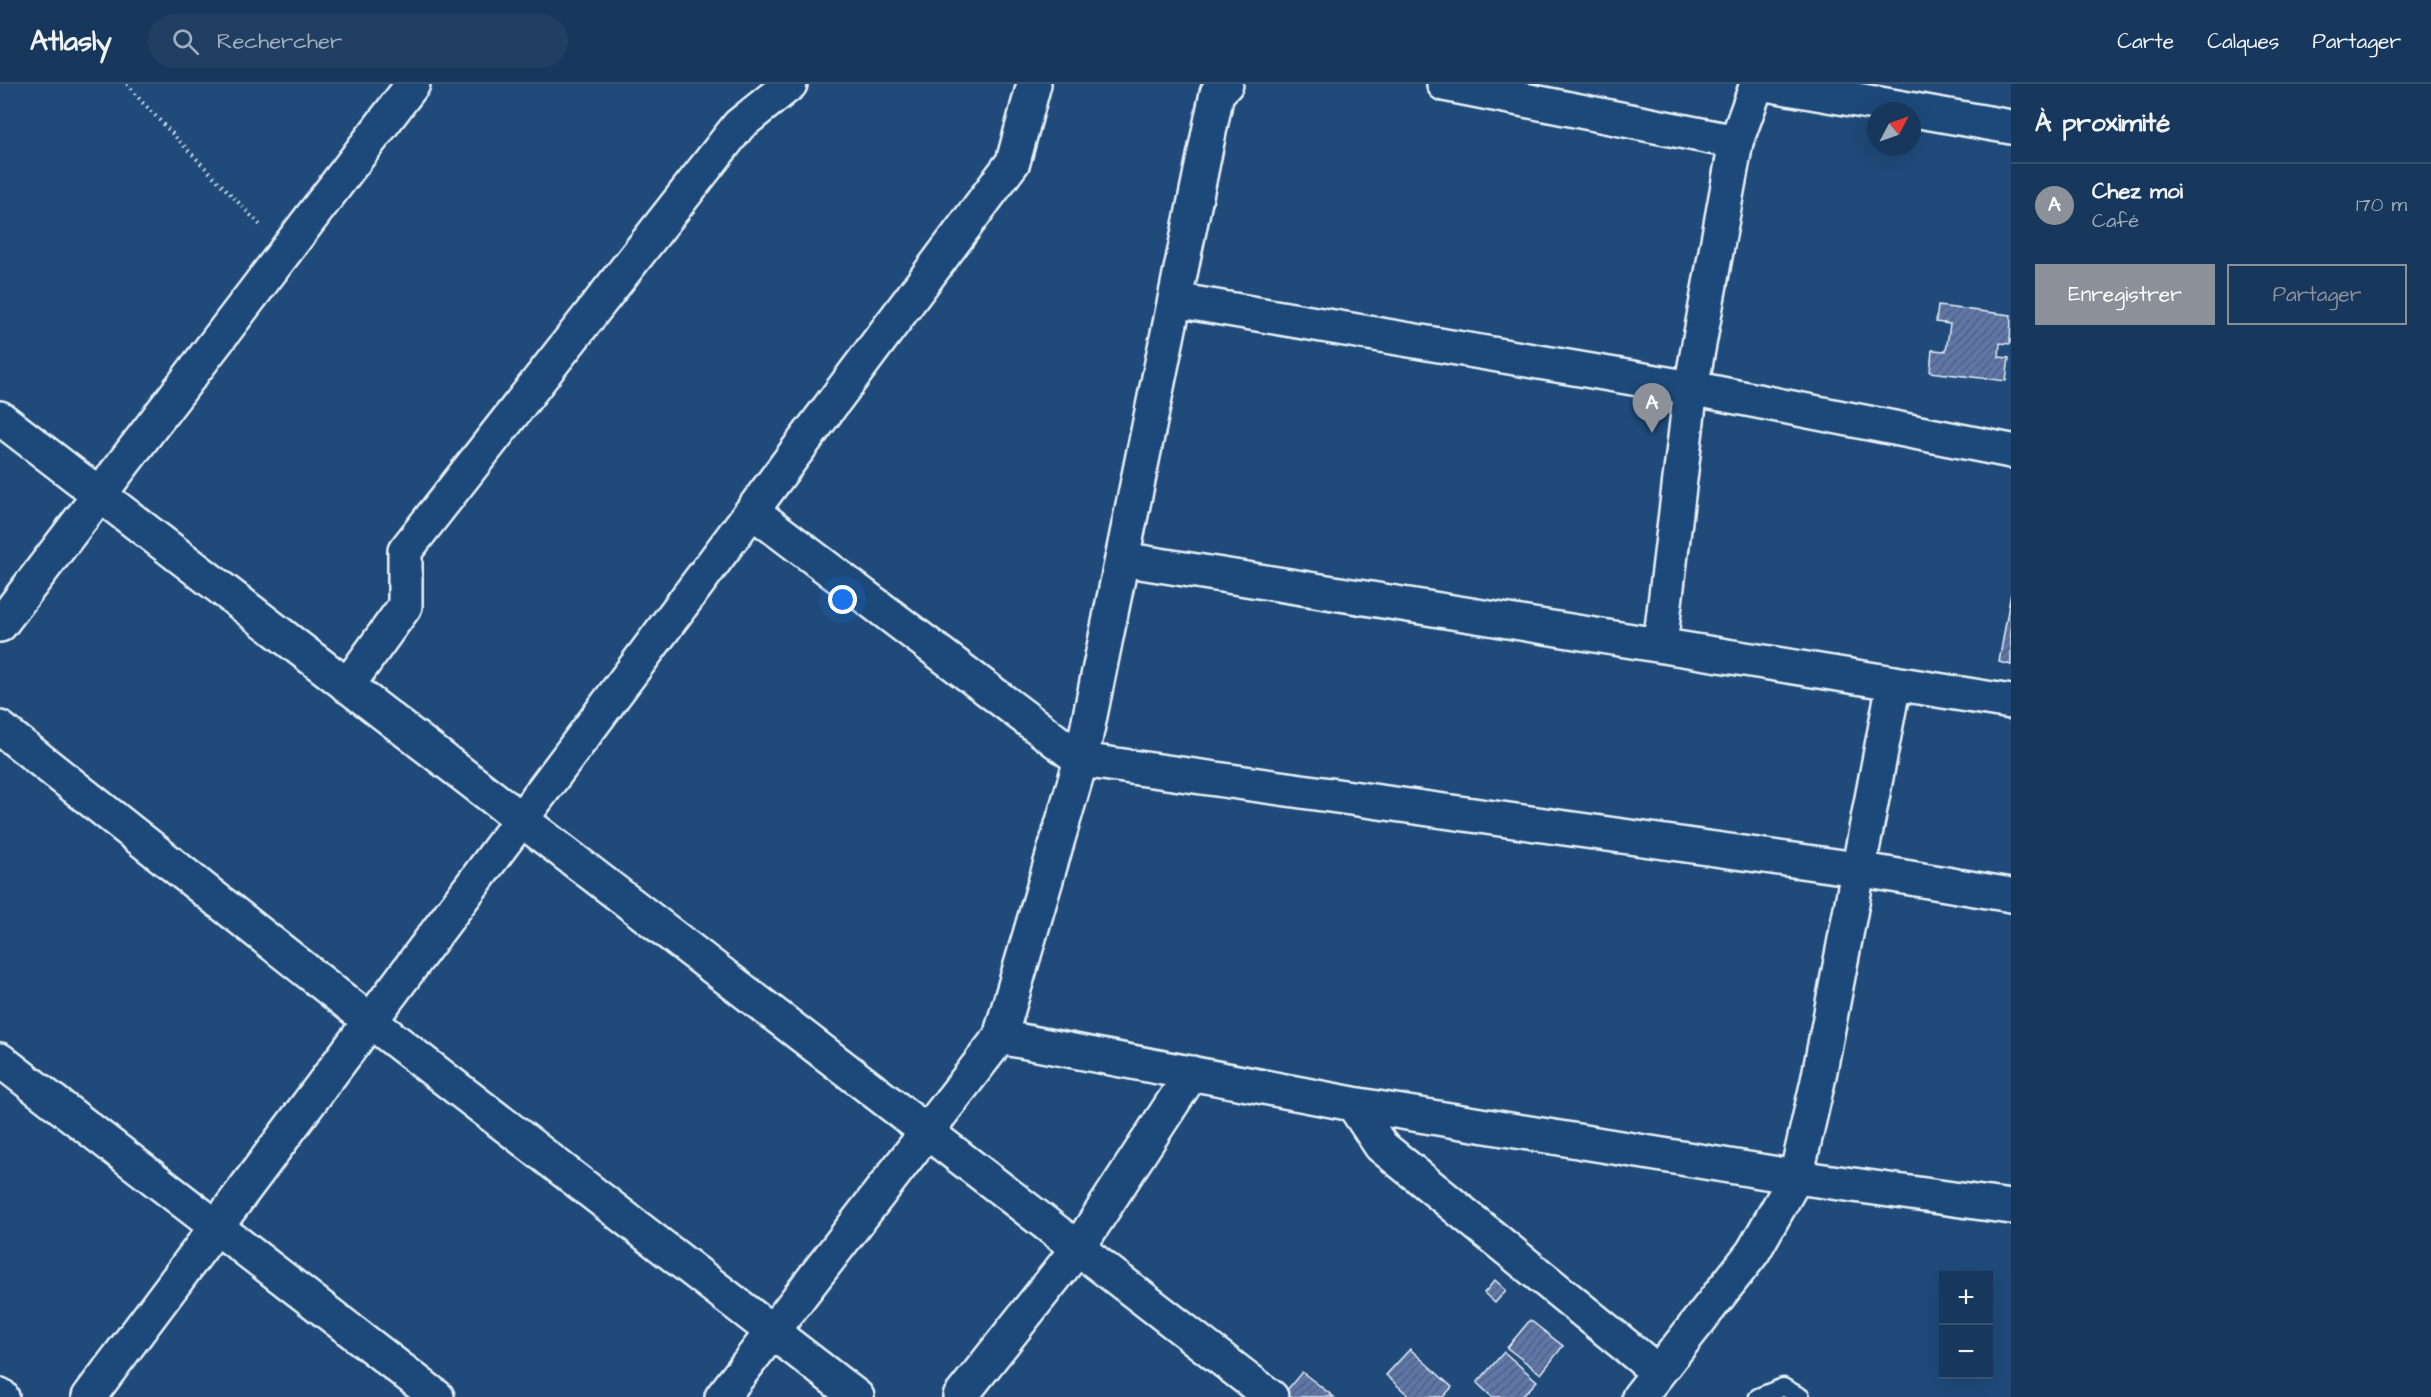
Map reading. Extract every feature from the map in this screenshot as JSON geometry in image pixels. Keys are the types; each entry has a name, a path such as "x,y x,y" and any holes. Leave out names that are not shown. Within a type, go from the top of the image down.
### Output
{"street":[{"path":"0,625 413,84"},
{"path":"347,686 405,606 405,550 739,125 790,84"},
{"path":"89,1397 1013,162 1034,84"},
{"path":"722,1397 1000,1036 1081,760 1217,93 1226,84"},
{"path":"1660,645 1691,388 1736,142 1757,84"},
{"path":"1766,84 2011,127"},
{"path":"1453,85 1736,142"},
{"path":"1175,300 1691,388 2011,451"},
{"path":"0,418 1271,1397"},
{"path":"752,511 1081,760 1857,869 2011,896"},
{"path":"1122,559 2011,702"},
{"path":"1353,1104 1381,1146 1649,1385 1753,1251 1796,1177 1818,1081 1894,683"},
{"path":"0,728 370,1021 857,1397"},
{"path":"1000,1036 1353,1104 1796,1177 2011,1207"},
{"path":"0,1060 436,1397"},
{"path":"960,1397 1078,1248 1192,1073"}],"lane":[{"path":"1758,1397 1783,1387 1801,1397"}],"path":[{"path":"127,84 285,251"}],"building":[{"path":"1938,306 2011,315 2010,344 2000,343 1999,357 2009,358 2006,381 1930,372 1932,350 1946,351 1950,324 1936,322"},
{"path":"2011,593 2011,665 1999,662"},
{"path":"1495,1280 1506,1290 1495,1303 1484,1293"},
{"path":"1530,1320 1563,1346 1541,1374 1507,1348"},
{"path":"1410,1349 1452,1387 1443,1397 1410,1397 1386,1375"},
{"path":"1504,1352 1537,1381 1522,1397 1492,1397 1477,1383"},
{"path":"1302,1372 1334,1397 1281,1397"}],"place":[{"name":"Chez moi","path":"1652,433"}]}
